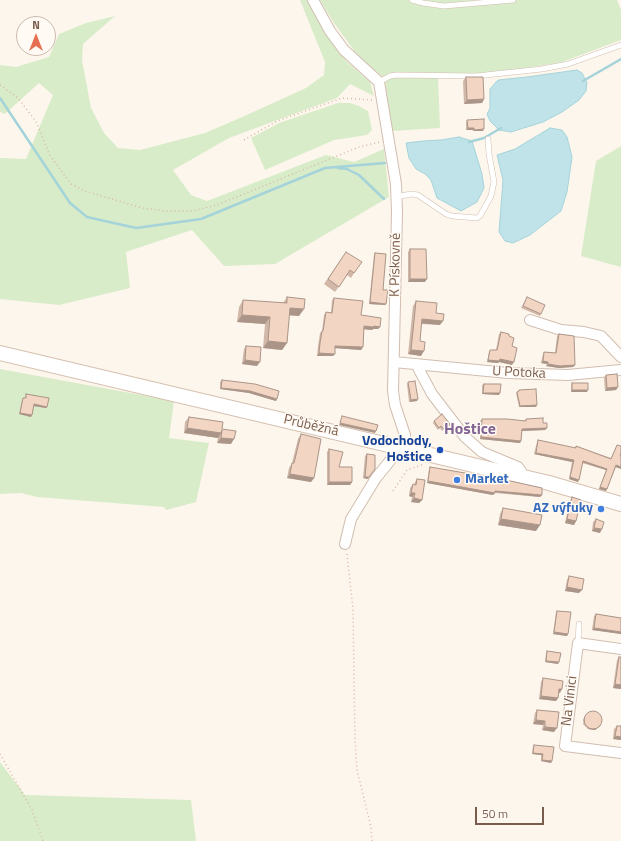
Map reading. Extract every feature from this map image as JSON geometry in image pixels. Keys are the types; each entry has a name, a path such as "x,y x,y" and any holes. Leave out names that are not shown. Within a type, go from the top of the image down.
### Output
{"street":[{"path":"313,0 330,31 344,50 379,82"},
{"name":"K Pískovně","path":"379,82 389,140 396,197 393,391 395,405 405,435 401,447"},
{"path":"530,320 561,330 584,332 601,336 621,357"},
{"name":"Průběžná","path":"0,352 522,476 621,504"},
{"name":"U Potoka","path":"394,362 508,373 568,375 621,370"},
{"path":"416,364 432,394 465,437 482,452 518,467 522,471 522,476"},
{"path":"345,544 351,519 376,478 401,447"},
{"path":"578,643 621,649"},
{"name":"Na Vinici","path":"578,643 565,746 621,753"}],"lane":[{"path":"412,0 422,4 444,6 513,0"},
{"path":"379,82 390,76 396,75 476,76 542,69 568,64 621,45"},
{"path":"396,197 411,194 418,195 446,214 452,216 477,218 480,216 492,196 494,182 488,139"},
{"path":"578,643 579,624"}],"path":[{"path":"0,84 18,98 37,123 49,154 72,184 85,191 118,202 166,212 192,211 217,205 359,147 389,140"},
{"path":"244,140 278,121 342,98 375,101 383,104"},
{"path":"393,492 407,470 422,465"},
{"path":"345,544 353,609 355,740 357,770 371,827 372,841"},
{"path":"0,754 32,810 43,841"}],"green space":[{"path":"300,0 307,0 346,61 370,82 374,96 350,84 337,98 229,138 173,170 191,195 207,201 326,155 354,162 384,149 389,197 275,264 224,266 192,230 126,252 130,288 59,305 0,299 0,158 26,159 53,95 39,83 5,114 0,112 0,65 16,67 49,56 56,56 56,41 59,34 86,23 115,16 83,44 82,60 91,108 104,133 118,148 140,150 205,133 306,88 324,75 325,62"},
{"path":"320,0 617,0 621,10 621,40 562,62 510,71 438,77 440,128 392,131 385,80 394,77 383,77 358,56 334,23"},
{"path":"338,103 350,103 368,111 372,130 367,135 334,140 265,170 251,138 279,123"},
{"path":"621,146 621,267 581,256 596,161"},
{"path":"0,369 174,401 169,438 209,443 196,502 166,510 164,507 37,497 21,493 0,494"},
{"path":"0,762 25,795 191,800 196,841 0,841"}],"water":[{"path":"577,70 582,73 587,82 586,91 579,100 562,112 543,122 511,132 499,130 490,121 487,114 490,108 490,89 498,80"},
{"path":"550,128 562,130 567,137 572,157 567,192 561,211 530,235 513,243 505,241 499,232 503,180 497,155 515,149"},
{"path":"459,137 472,141 482,174 484,188 477,202 461,211 437,198 431,180 425,174 416,169 409,158 406,143"}],"building":[{"path":"466,77 483,77 484,99 467,100"},
{"path":"484,119 484,129 474,130 474,128 468,128 467,120"},
{"path":"410,249 426,249 427,279 410,279"},
{"path":"346,252 362,262 354,273 350,270 339,287 328,279"},
{"path":"375,253 386,254 383,290 388,290 386,304 370,302"},
{"path":"287,297 305,299 304,309 290,308 287,343 268,341 270,317 242,315 243,300 287,303"},
{"path":"527,297 545,305 541,314 523,306"},
{"path":"334,298 363,301 361,315 381,318 380,327 364,326 363,347 335,346 335,354 319,353 326,312 332,313"},
{"path":"416,301 437,303 436,313 444,314 443,321 422,319 420,341 425,342 424,351 411,350"},
{"path":"501,332 509,334 509,336 514,338 512,346 517,348 514,362 500,359 499,361 488,360 490,350 497,350"},
{"path":"559,334 574,336 575,365 560,366 548,364 548,362 543,361 544,352 556,353"},
{"path":"246,346 261,347 260,362 245,360"},
{"path":"617,374 618,387 607,388 606,375"},
{"path":"222,380 255,384 279,391 277,399 250,391 221,388"},
{"path":"415,381 418,399 411,400 408,382"},
{"path":"572,383 588,383 588,390 572,390"},
{"path":"484,384 501,384 500,393 483,393"},
{"path":"536,389 537,405 520,406 517,392 519,390"},
{"path":"26,394 49,398 47,407 34,404 32,415 20,413 23,398 26,398"},
{"path":"442,414 450,424 444,429 441,426 439,428 434,421"},
{"path":"342,416 378,425 376,431 340,423"},
{"path":"189,417 223,422 222,429 236,431 234,439 221,438 222,430 221,433 187,428"},
{"path":"543,418 543,423 547,423 547,428 522,429 521,441 481,437 482,419 526,421 526,419"},
{"path":"301,434 321,439 314,478 290,474"},
{"path":"538,440 576,448 576,446 611,459 617,445 621,446 621,467 616,465 607,489 600,487 607,469 583,461 579,480 570,477 574,460 536,453"},
{"path":"329,449 343,452 339,467 352,467 352,482 329,482"},
{"path":"367,454 375,455 375,469 369,477 365,477"},
{"path":"430,467 506,480 542,488 542,495 495,491 495,493 428,481"},
{"path":"417,479 425,480 422,500 414,498 415,493 411,493 413,484 416,485"},
{"path":"572,497 581,500 576,521 567,519"},
{"path":"503,508 542,515 540,525 501,519"},
{"path":"596,519 604,522 602,529 594,528"},
{"path":"569,576 584,579 582,590 567,587"},
{"path":"557,611 571,612 568,634 554,632"},
{"path":"596,614 621,618 621,632 594,628"},
{"path":"547,651 561,653 559,662 546,661"},
{"path":"619,657 621,657 621,685 615,684"},
{"path":"543,678 563,681 562,689 559,689 558,698 541,696"},
{"path":"537,710 559,712 557,728 545,727 545,721 536,720"},
{"path":"593,711 599,714 602,720 599,726 593,729 587,726 584,720 587,714"},
{"path":"617,726 621,726 621,737 615,736"},
{"path":"534,745 554,747 552,761 542,760 543,754 533,753"}],"waterway":[{"path":"583,81 621,59"},
{"path":"0,98 70,203 87,217 136,228 201,219 325,168 385,163"},
{"path":"469,142 484,138 501,128"},
{"path":"338,168 347,169 359,175 384,199"}],"place":[{"name":"Vodochody, Hoštice","path":"440,450"},
{"name":"Market","path":"457,480"},
{"name":"AZ výfuky","path":"601,509"}],"district":[{"name":"Hoštice","path":"470,430"}]}
